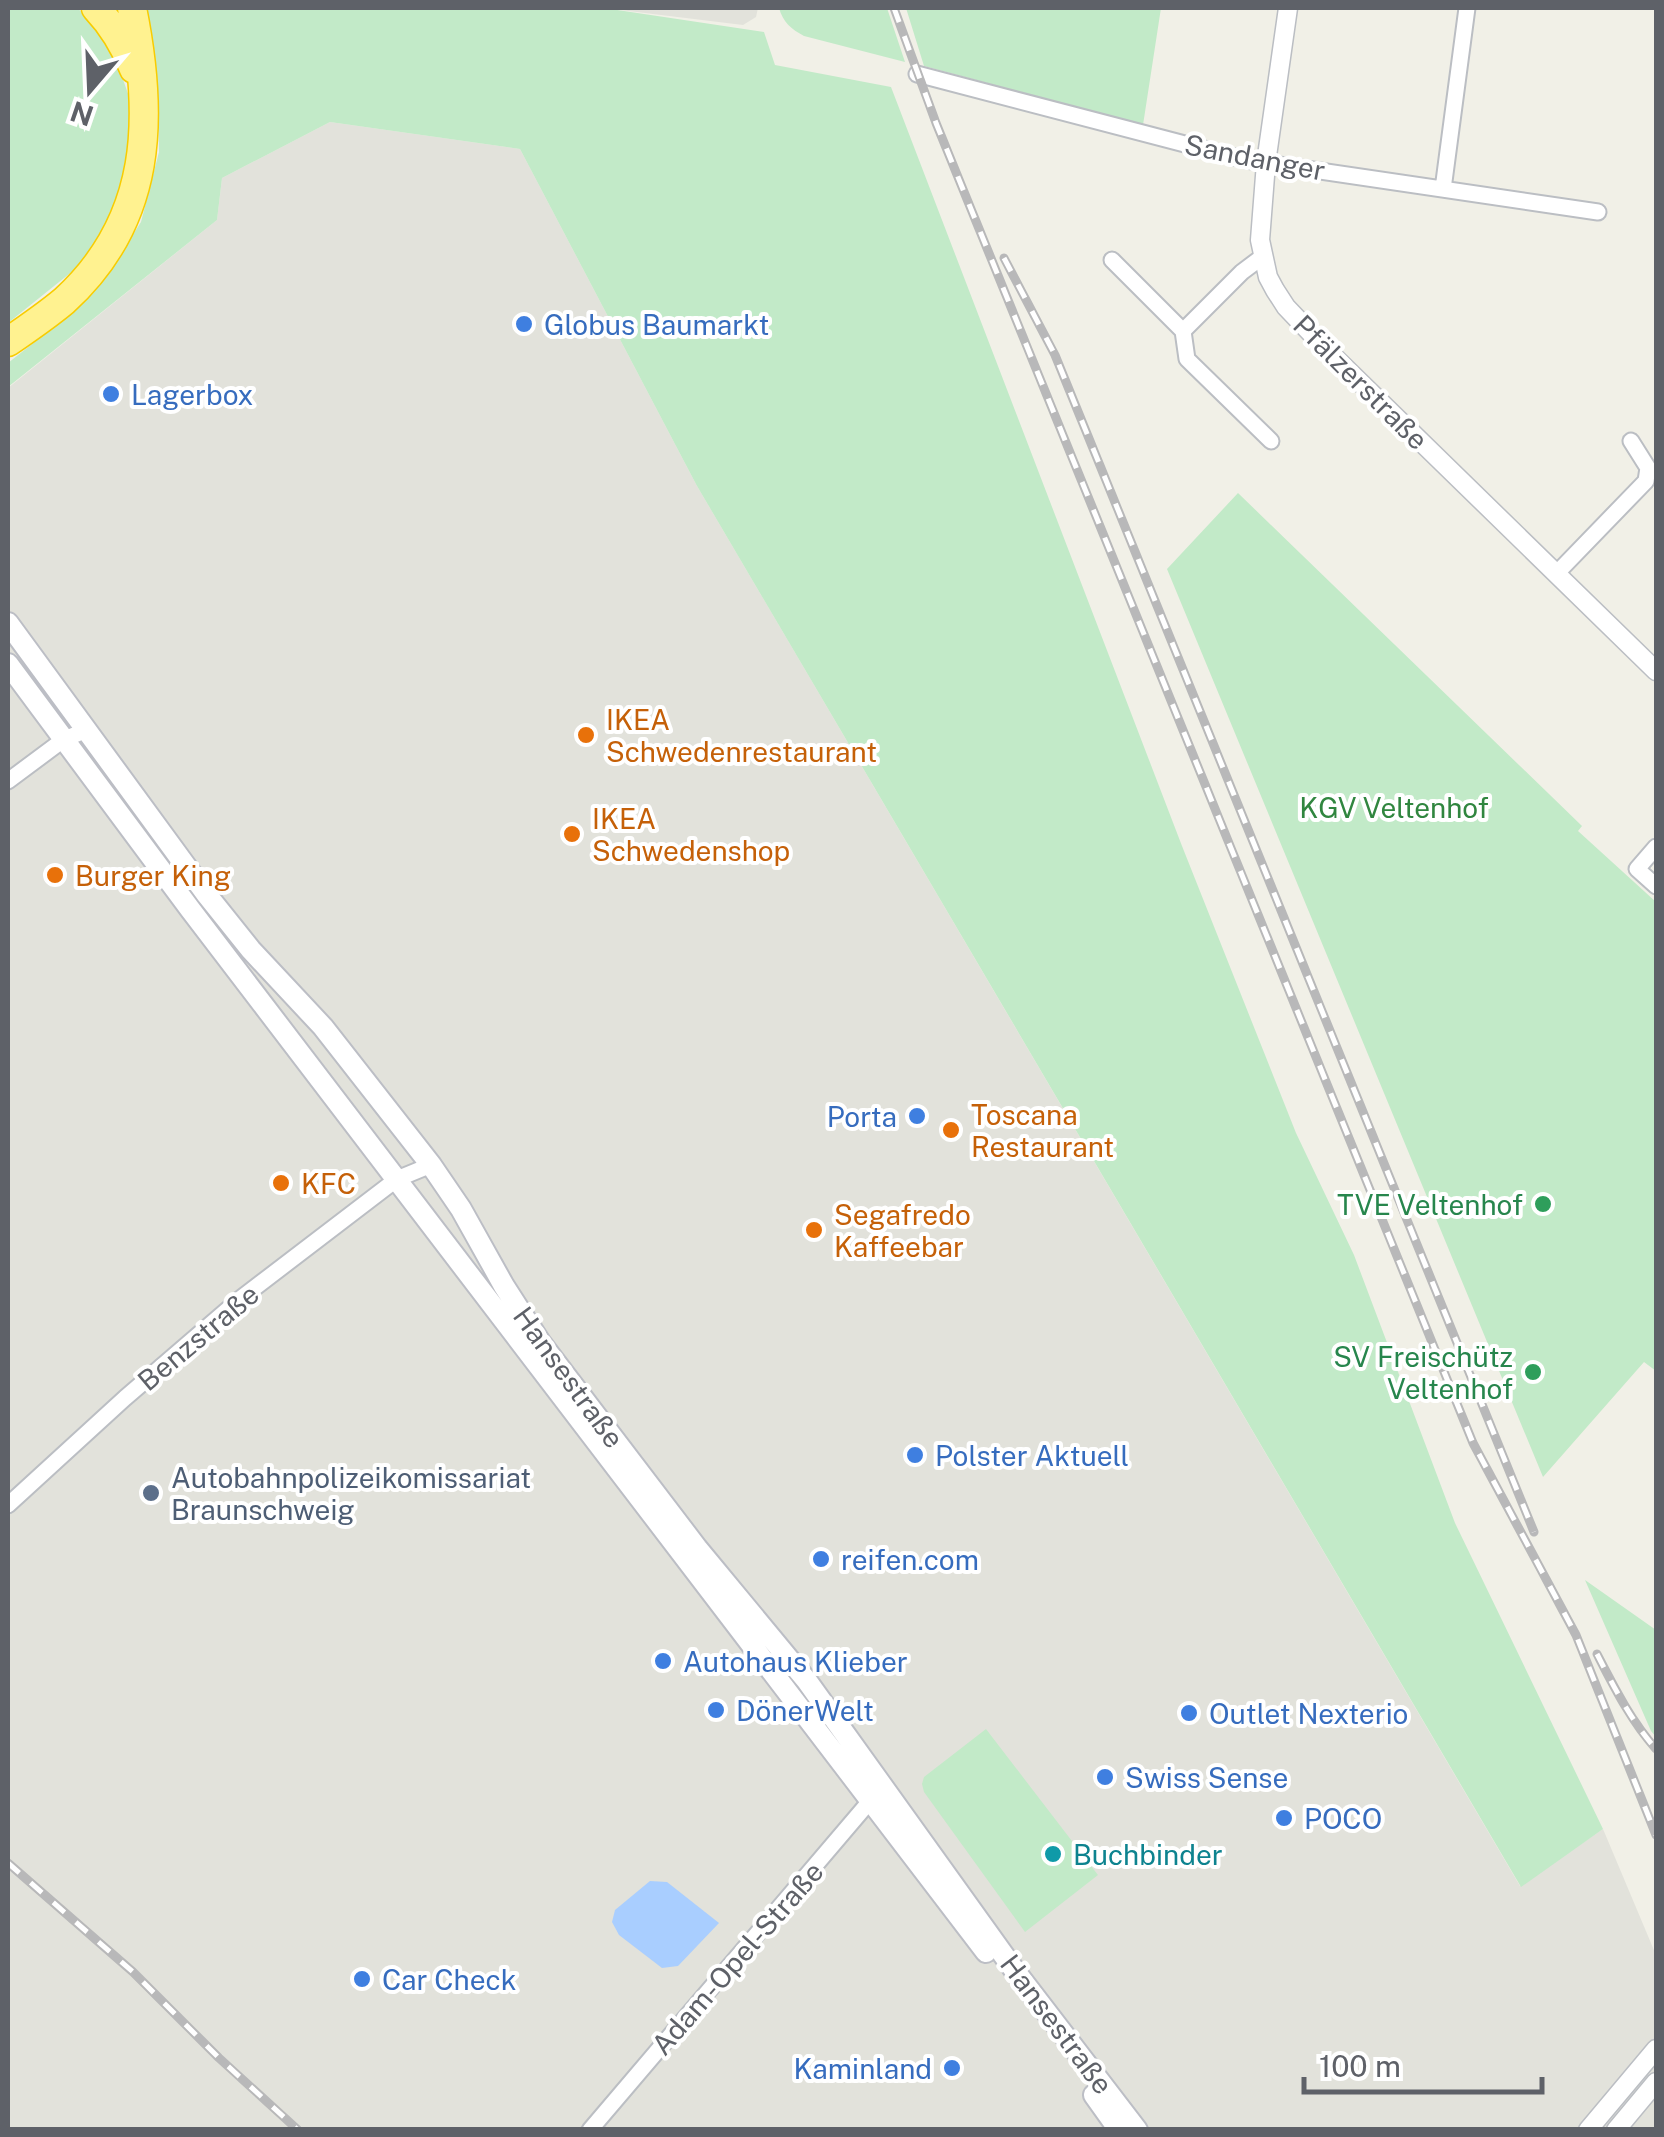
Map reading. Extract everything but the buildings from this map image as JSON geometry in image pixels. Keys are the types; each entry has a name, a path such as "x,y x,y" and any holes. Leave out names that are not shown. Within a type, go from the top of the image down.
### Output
{"highway":[{"path":"96,8 116,33 133,65 144,112"},
{"path":"8,342 82,282 110,245 134,193 145,137 144,81 132,8"}],"main road":[{"name":"Hansestraße","path":"8,623 207,895 251,950 323,1026 432,1164 540,1342 697,1548 806,1681 878,1795 1119,2130"},
{"name":"Hansestraße","path":"8,664 397,1179 1137,2130"}],"street":[{"name":"Pfälzerstraße","path":"1288,8 1260,220 1262,257 1275,290 1303,326 1656,671"},
{"path":"1443,189 1467,8"},
{"name":"Sandanger","path":"917,74 1246,160 1598,212"},
{"path":"1183,331 1262,257"},
{"path":"1112,260 1183,331 1187,359 1270,441"},
{"path":"1556,574 1646,482 1648,468 1631,441"},
{"path":"8,781 63,740 86,730"},
{"path":"1656,848 1637,869 1656,886"},
{"name":"Benzstraße","path":"8,1505 222,1314 397,1179 432,1164"},
{"name":"Adam-Opel-Straße","path":"590,2130 878,1795"},
{"path":"1588,2130 1656,2049"},
{"path":"1616,2130 1656,2082"}],"shaded area":[{"path":"604,8 758,8 756,17 743,25"},
{"path":"330,122 520,149 697,486 1520,1886 1603,1829 1656,1955 1656,2129 8,2130 8,388 217,220 222,178"}],"green space":[{"path":"8,8 76,8 95,20 112,48 133,108 131,145 120,191 104,228 79,266 8,323"},
{"path":"141,8 604,8 764,32 775,65 891,87 1182,846 1296,1133 1354,1255 1455,1523 1603,1829 1521,1887 697,486 520,149 330,122 222,178 217,220 8,387 8,363 79,307 112,267 141,222 159,152 158,91"},
{"path":"779,8 887,8 905,62 804,36 788,25"},
{"path":"906,8 1161,8 1143,125 924,66"},
{"name":"KGV Veltenhof","path":"1238,493 1582,826 1578,831 1656,902 1656,1371 1644,1362 1543,1477 1167,569"},
{"path":"1585,1580 1656,1630 1656,1737 1651,1731"},
{"path":"986,1729 1098,1875 1025,1932 922,1784 924,1777"}],"water":[{"path":"650,1881 667,1882 719,1923 678,1966 662,1968 619,1935 612,1922 615,1910"}],"railway":[{"path":"894,8 936,123 1473,1443 1576,1635 1656,1835"},
{"path":"1004,258 1055,355 1534,1532"},
{"path":"1597,1654 1631,1715 1656,1749"},
{"path":"8,1863 133,1972 298,2130"}],"place":[{"name":"Globus Baumarkt","path":"524,324"},
{"name":"Lagerbox","path":"111,394"},
{"name":"IKEA Schwedenrestaurant","path":"586,735"},
{"name":"IKEA Schwedenshop","path":"572,834"},
{"name":"Burger King","path":"55,875"},
{"name":"Porta","path":"917,1116"},
{"name":"Toscana Restaurant","path":"951,1130"},
{"name":"KFC","path":"281,1183"},
{"name":"TVE Veltenhof","path":"1543,1204"},
{"name":"Segafredo Kaffeebar","path":"814,1230"},
{"name":"SV Freischütz Veltenhof","path":"1533,1372"},
{"name":"Polster Aktuell","path":"915,1455"},
{"name":"Autobahnpolizeikomissariat Braunschweig","path":"151,1493"},
{"name":"reifen.com","path":"821,1559"},
{"name":"Autohaus Klieber","path":"663,1661"},
{"name":"DönerWelt","path":"716,1710"},
{"name":"Outlet Nexterio","path":"1189,1713"},
{"name":"Swiss Sense","path":"1105,1777"},
{"name":"POCO","path":"1284,1818"},
{"name":"Buchbinder","path":"1053,1854"},
{"name":"Car Check","path":"362,1979"},
{"name":"Kaminland","path":"952,2068"}]}
